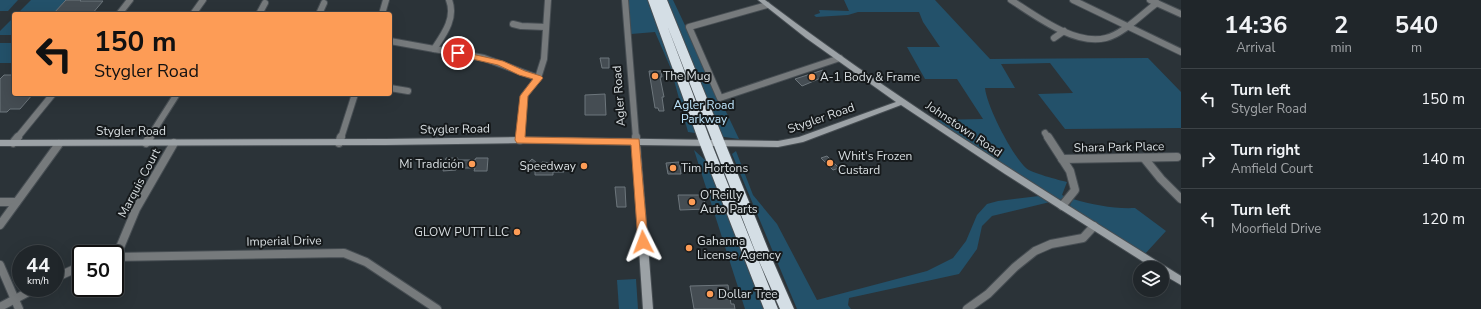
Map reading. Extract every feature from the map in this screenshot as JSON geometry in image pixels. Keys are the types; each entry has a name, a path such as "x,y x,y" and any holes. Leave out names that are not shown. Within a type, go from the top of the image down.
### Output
{"highway":[{"path":"653,0 712,142 787,309"},
{"path":"662,0 771,309"}],"main road":[{"name":"Johnstown Road","path":"761,0 903,102 1003,169 1150,261"},
{"name":"Stygler Road","path":"0,143 339,143 520,140 712,142 760,145 786,143 800,140 903,102"},
{"name":"Agler Road","path":"636,142 648,309"},
{"name":"Johnstown Road","path":"1169,273 1181,280"}],"street":[{"path":"121,12 130,0"},
{"path":"194,12 203,0"},
{"path":"383,12 386,0"},
{"path":"434,49 449,24 452,8 449,0"},
{"path":"520,140 524,96 538,78 544,59 548,0"},
{"name":"Agler Road","path":"625,0 636,142"},
{"path":"1011,0 1064,31 1083,38 1097,39 1108,37 1157,3"},
{"path":"1073,0 1181,52"},
{"path":"1150,0 1181,14"},
{"path":"260,12 265,3"},
{"path":"320,12 324,3"},
{"path":"767,5 689,27 720,98 840,58"},
{"path":"513,24 521,26 546,27"},
{"path":"1054,38 1064,31"},
{"path":"392,41 482,58 500,63 522,73 538,78"},
{"path":"392,88 400,88 408,91"},
{"path":"13,143 51,96"},
{"path":"146,143 176,96"},
{"path":"339,143 354,96"},
{"path":"1045,133 1070,171 1075,190 1062,206"},
{"name":"Marquis Court","path":"121,245 136,209 174,143"},
{"path":"0,225 59,144"},
{"path":"1144,158 1161,179 1181,199"},
{"name":"Shara Park Place","path":"1062,159 1176,158"},
{"path":"0,202 16,202"},
{"path":"967,309 988,296 1020,261 1048,245 1083,238 1094,226"},
{"name":"Imperial Drive","path":"124,257 344,253 366,262 437,309"},
{"path":"0,265 19,309"},
{"path":"0,308 20,297"}],"green space":[{"path":"0,0 18,0 8,11 0,11"},
{"path":"31,0 66,0 55,12 19,12"},
{"name":"Agler Road Parkway","path":"628,0 673,0 739,139 688,132 671,69 655,32 631,34"},
{"path":"844,0 935,0 990,59 1148,58 1181,92 1181,128 1065,129 1038,94 1073,93 1050,63 1001,64 1015,88 985,88 990,107 1007,142 1020,162 1026,168 1039,174 1067,182 1062,195 1066,197 1059,200 935,120 983,119 957,79 925,79 907,47 940,47 923,22 919,12 858,12 848,15 816,17 814,15 820,13 819,10 849,11"},
{"path":"12,19 12,35 0,35 0,31"},
{"path":"0,43 12,43 12,63 0,63"},
{"path":"694,150 707,162 764,309 745,309"},
{"path":"736,151 753,195 777,224 817,300 927,271 953,258 966,241 977,215 987,204 998,201 1039,196 1050,202 992,216 982,226 977,249 959,274 849,298 848,305 851,309 797,309 732,154"},
{"path":"1073,199 1104,206 1135,208 1166,231 1144,255 1071,208 1070,205"},
{"path":"636,279 638,309 619,309 617,280"}],"building":[{"path":"66,0 103,1 94,12 55,12"},
{"path":"600,58 609,58 609,68 602,68"},
{"name":"A-1 Body & Frame","path":"823,70 828,75 802,86 795,79"},
{"path":"649,71 661,71 662,77 660,77 664,97 662,97 664,111 659,111 658,108 655,108"},
{"path":"4,75 12,75 12,96 31,96 20,109 10,109 7,112 0,112 0,79"},
{"path":"605,94 606,115 585,115 585,95"},
{"name":"Whit's Frozen Custard","path":"827,156 839,168 833,170 821,158"},
{"name":"Mi Tradición","path":"446,158 458,158 457,160 475,160 476,158 488,158 487,171 474,171 475,168 456,168 456,170 443,171"},
{"path":"532,159 541,166 542,162 553,163 553,166 564,166 564,172 553,172 553,175 535,175 535,167 529,162"},
{"name":"Tim Hortons","path":"679,162 681,174 668,174 666,163"},
{"path":"615,187 625,187 626,207 617,207"},
{"name":"O'Reilly Auto Parts","path":"678,195 703,195 706,209 680,210"},
{"name":"Dollar Tree","path":"728,285 731,304 734,304 735,309 694,309 690,286"}],"place":[{"name":"The Mug","path":"655,76"},
{"name":"A-1 Body & Frame","path":"812,77"},
{"name":"Whit's Frozen Custard","path":"830,163"},
{"name":"Mi Tradición","path":"472,164"},
{"name":"Speedway","path":"584,166"},
{"name":"Tim Hortons","path":"673,168"},
{"name":"O'Reilly Auto Parts","path":"692,202"},
{"name":"GLOW PUTT LLC","path":"517,232"},
{"name":"Gahanna License Agency","path":"689,248"},
{"name":"Dollar Tree","path":"710,294"}],"route":[{"path":"458,53 500,63 522,73 538,78 524,96 520,140 636,142 643,242"}]}
